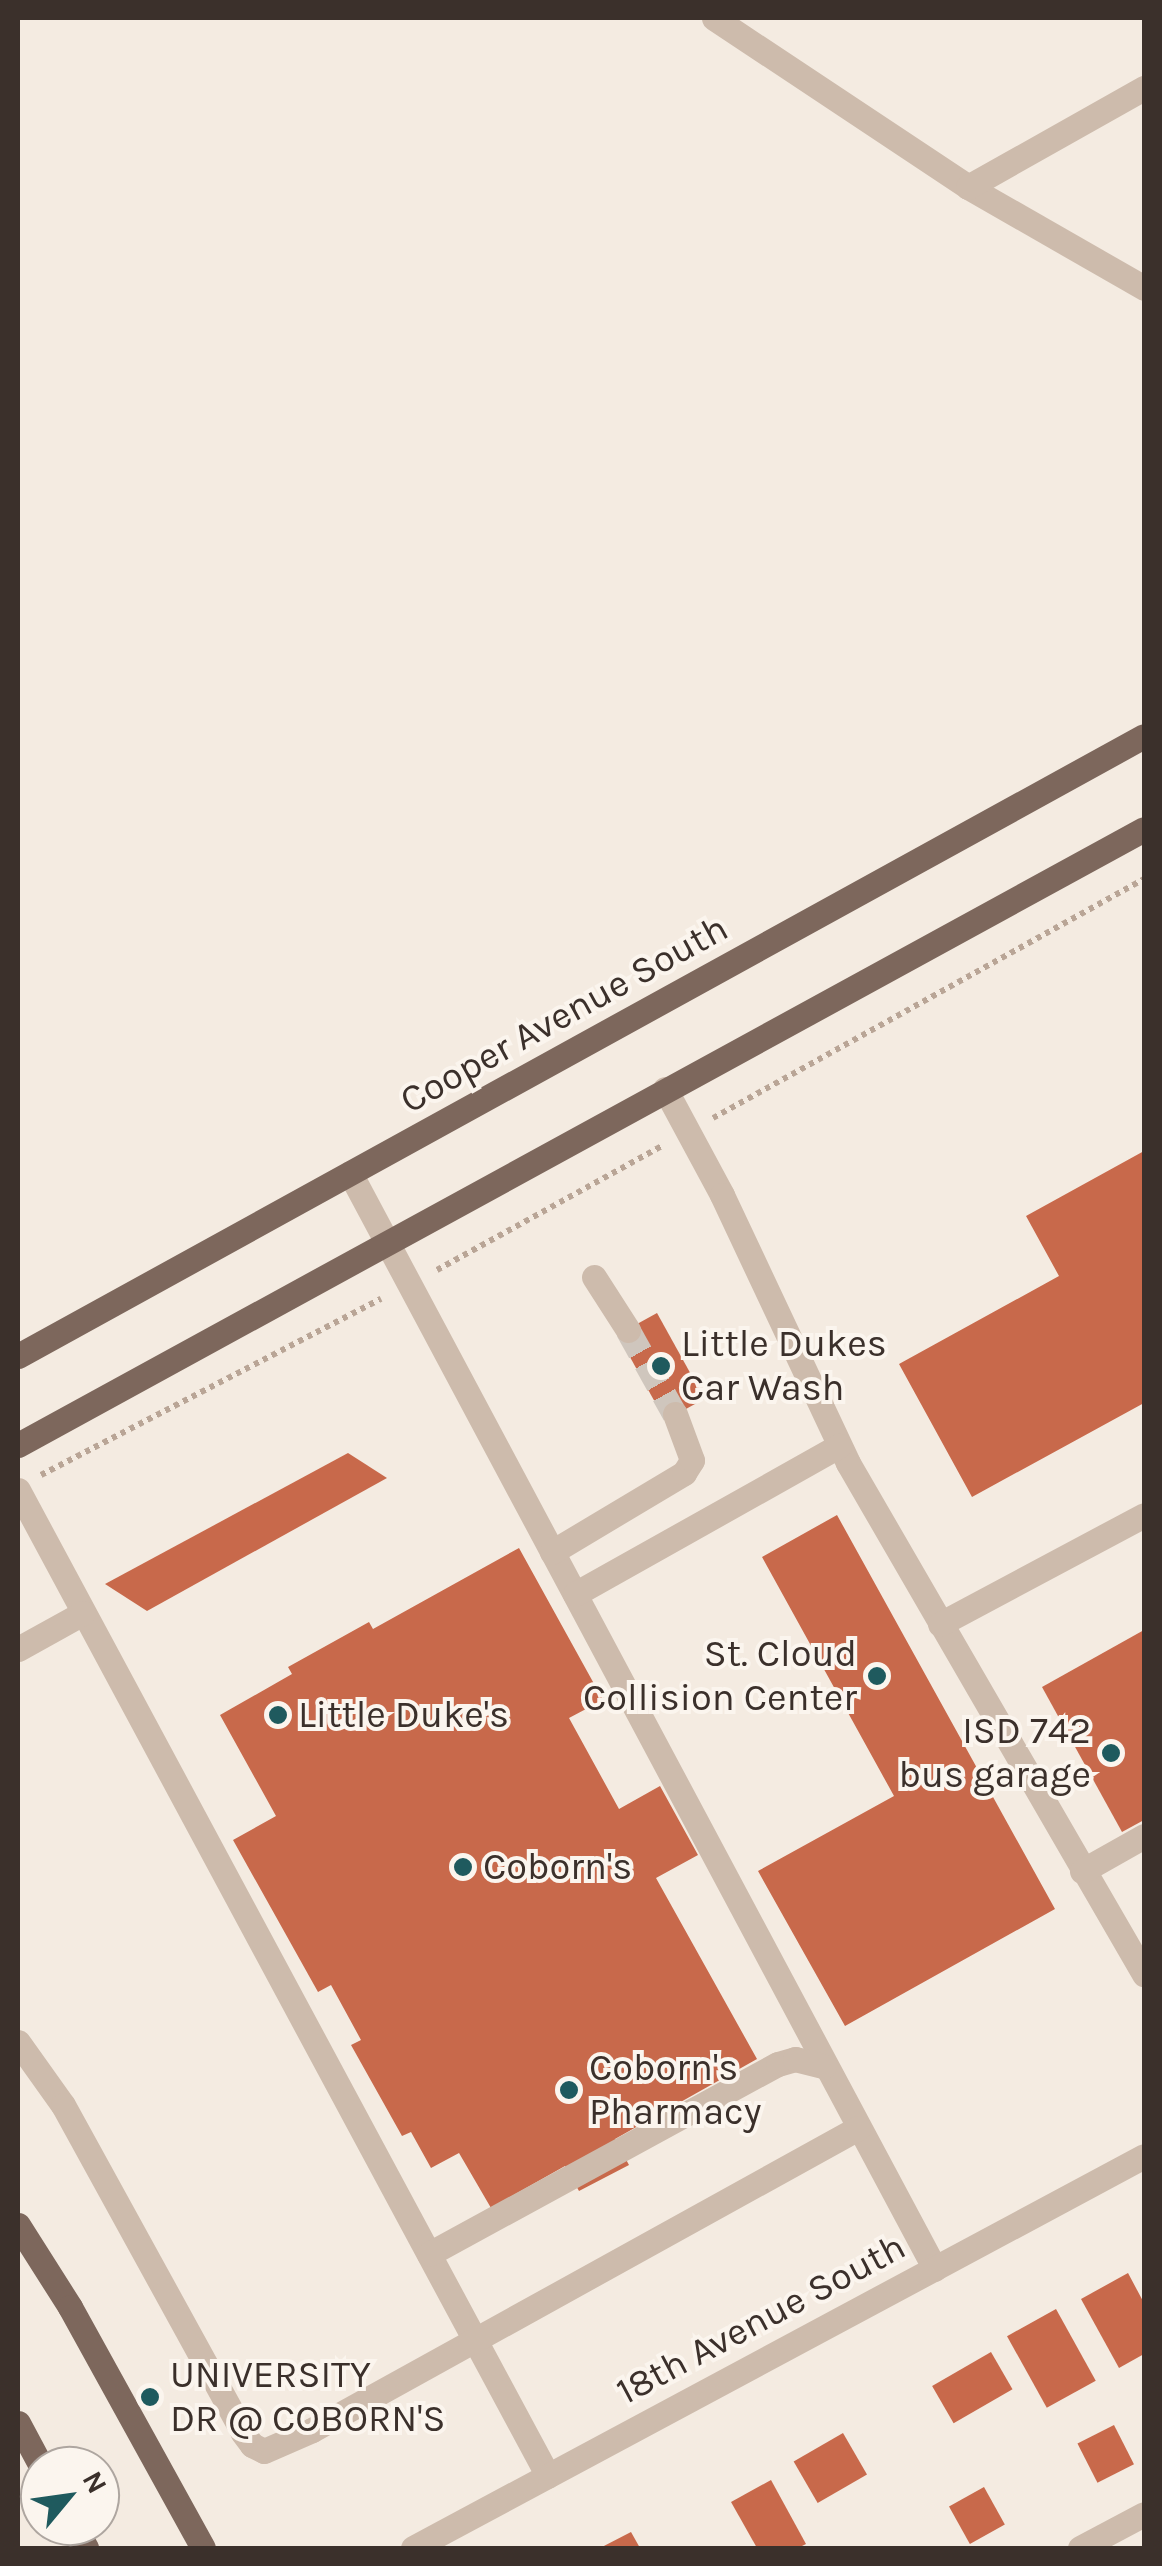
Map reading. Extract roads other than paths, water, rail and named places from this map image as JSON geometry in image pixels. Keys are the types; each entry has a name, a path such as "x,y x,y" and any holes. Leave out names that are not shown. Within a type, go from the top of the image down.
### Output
{"main road":[{"name":"Cooper Avenue South","path":"18,1356 1144,736"},
{"path":"18,1445 1144,829"},
{"path":"18,2225 70,2307 203,2548"},
{"path":"18,2423 30,2446"}],"street":[{"path":"714,18 968,186 1144,288"},
{"path":"968,186 1144,88"},
{"path":"665,1089 744,1239 839,1446 1144,1974"},
{"path":"350,1173 935,2268"},
{"path":"594,1276 628,1330"},
{"path":"552,1552 684,1473 692,1460 675,1414"},
{"path":"575,1594 839,1446"},
{"path":"23,1486 83,1613 548,2476"},
{"path":"940,1624 1144,1515"},
{"path":"18,1648 83,1613"},
{"path":"1082,1871 1144,1836"},
{"path":"18,2042 64,2105 252,2445 264,2450 280,2446 858,2128"},
{"path":"429,2254 778,2064 794,2059 824,2066"},
{"name":"18th Avenue South","path":"412,2548 1144,2156"},
{"path":"1080,2548 1144,2514"}],"tunnel":[{"path":"628,1330 675,1414"}],"place":[{"name":"Little Dukes Car Wash","path":"661,1366"},
{"name":"St. Cloud Collision Center","path":"877,1676"},
{"name":"Little Duke's","path":"278,1715"},
{"name":"ISD 742 bus garage","path":"1111,1753"},
{"name":"Coborn's","path":"463,1867"},
{"name":"Coborn's Pharmacy","path":"569,2090"},
{"name":"UNIVERSITY DR @ COBORN'S","path":"150,2397"}]}
